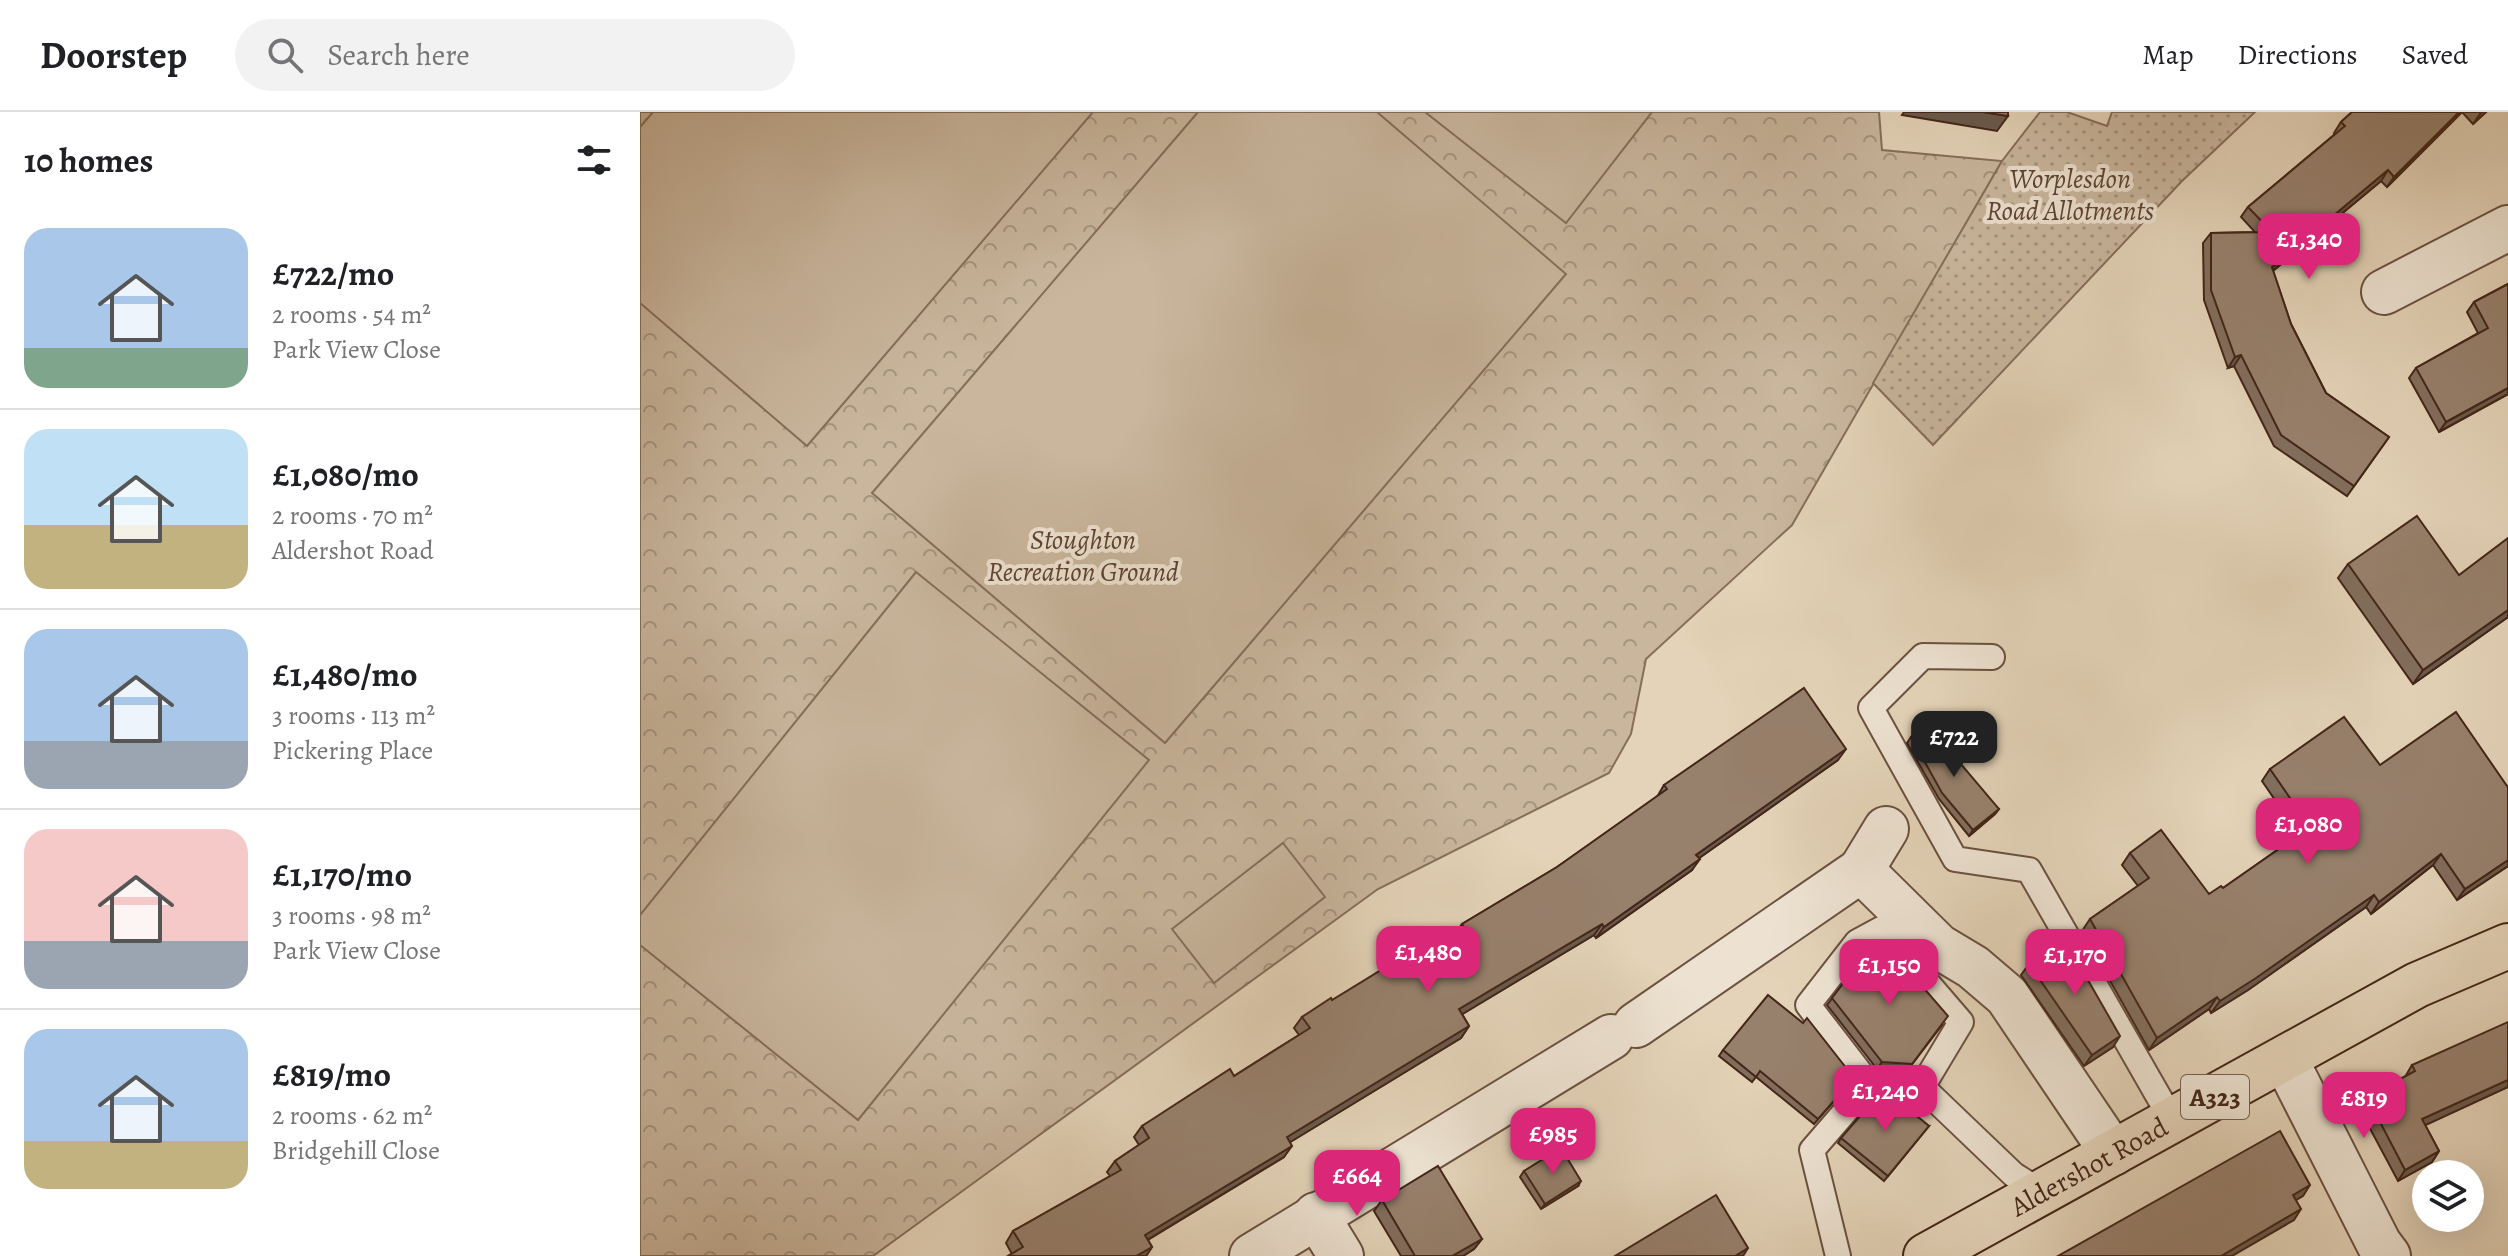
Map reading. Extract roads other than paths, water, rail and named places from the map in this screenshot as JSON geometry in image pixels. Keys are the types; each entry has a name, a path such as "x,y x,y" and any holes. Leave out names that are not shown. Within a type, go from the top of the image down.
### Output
{"main road":[{"name":"Aldershot Road","path":"1943,1252 2113,1153 2417,985 2508,946"}],"street":[{"path":"2384,292 2508,228"},
{"path":"1252,1256 1624,1031 1861,870 1886,829"},
{"path":"1861,870 1938,946 1973,967 2007,996 2113,1153"},
{"path":"2285,1059 2379,1244 2388,1256"},
{"path":"1316,1215 1341,1256"}],"lane":[{"path":"1992,657 1923,656 1871,708 1955,859 2029,870 2172,1120"},
{"path":"1922,1087 1961,1022 1881,929 1857,942 1808,1005 1869,1084 1922,1087 2014,1175 2043,1193"},
{"path":"1838,1256 1812,1150 1869,1084"}],"park label":[{"name":"Worplesdon Road Allotments","path":"2070,194"},
{"name":"Stoughton Recreation Ground","path":"1083,555"}]}
